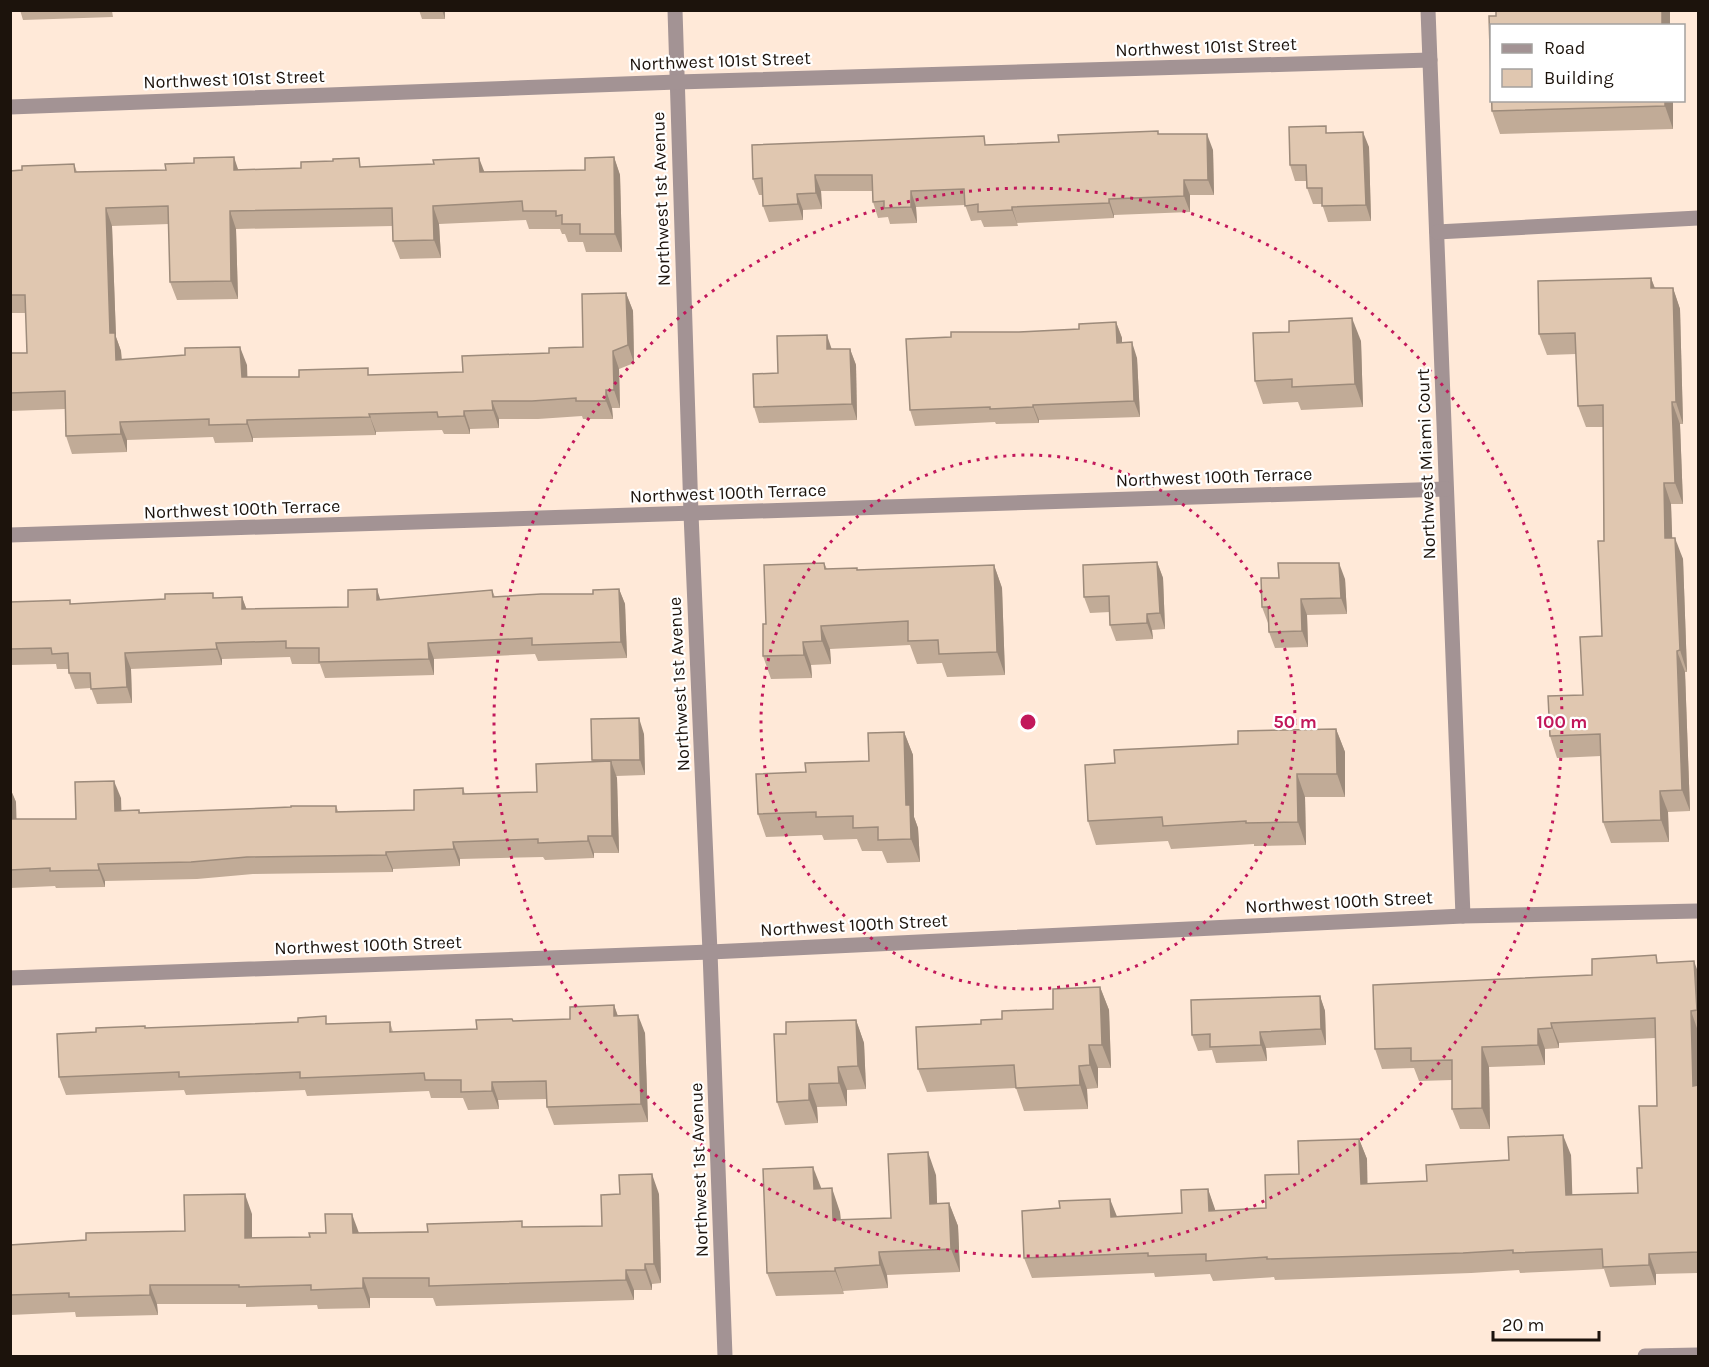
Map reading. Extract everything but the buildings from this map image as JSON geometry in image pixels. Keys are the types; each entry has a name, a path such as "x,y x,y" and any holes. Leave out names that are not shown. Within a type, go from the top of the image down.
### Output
{"street":[{"name":"Northwest 1st Avenue","path":"675,10 691,514 725,1356"},
{"name":"Northwest Miami Court","path":"1428,10 1463,916"},
{"name":"Northwest 101st Street","path":"10,107 677,82 1430,60"},
{"path":"1437,232 1698,218"},
{"name":"Northwest 100th Terrace","path":"10,535 1446,489"},
{"name":"Northwest 100th Street","path":"10,978 710,952 1463,916 1698,911"},
{"path":"1645,1356 1698,1355"}]}
